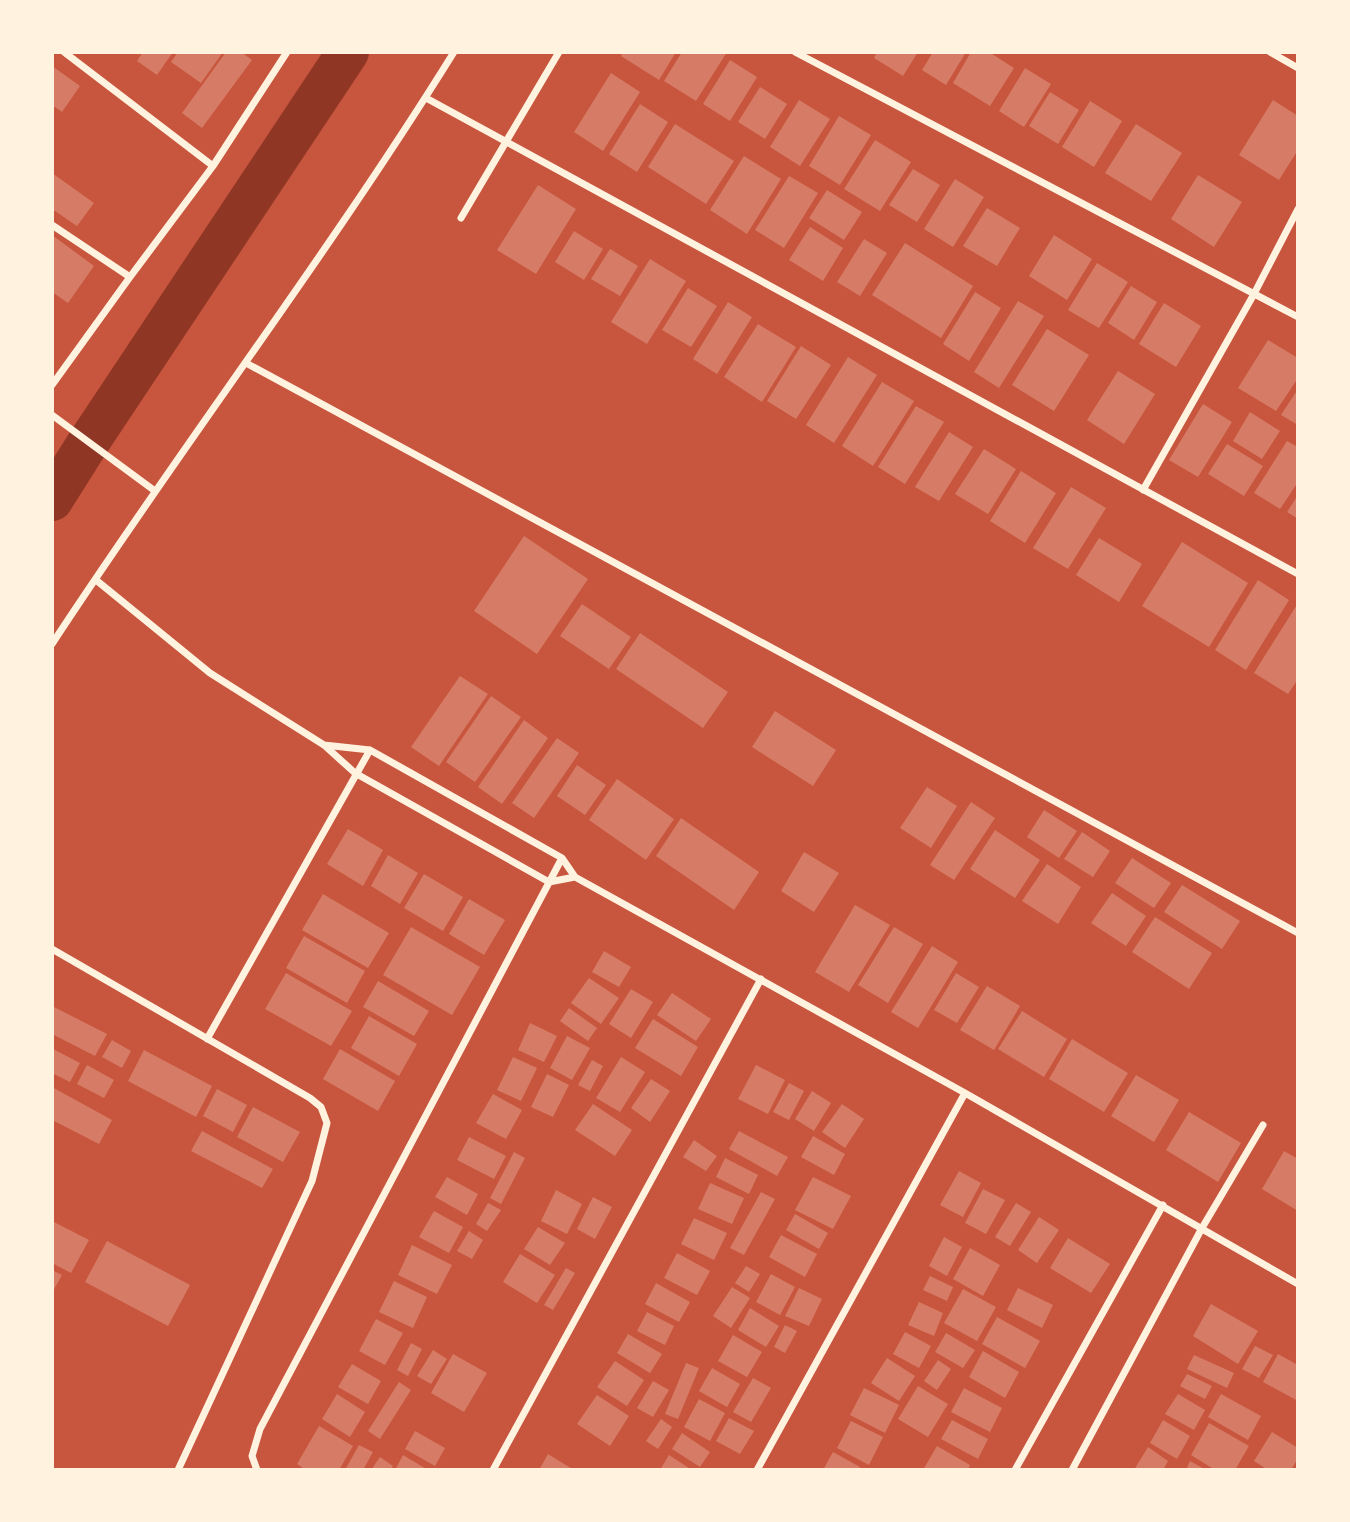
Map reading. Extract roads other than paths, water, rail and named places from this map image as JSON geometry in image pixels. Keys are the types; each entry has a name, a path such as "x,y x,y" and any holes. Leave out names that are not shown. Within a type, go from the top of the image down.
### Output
{"street":[{"path":"64,52 212,166"},
{"path":"52,386 212,166 287,52"},
{"path":"52,644 426,98 454,52"},
{"path":"461,218 508,143 559,52"},
{"path":"795,52 1297,317"},
{"path":"1269,52 1297,68"},
{"path":"426,98 1297,574"},
{"path":"1143,490 1254,294 1297,209"},
{"path":"52,225 130,276"},
{"path":"246,363 1297,933"},
{"path":"52,415 155,491"},
{"path":"96,580 210,673 324,745 355,773 549,882 575,877"},
{"path":"324,745 370,750 562,858 575,877 965,1093 1297,1284"},
{"path":"207,1039 370,750"},
{"path":"257,1469 252,1456 260,1429 562,858"},
{"path":"52,949 310,1098 321,1107 327,1123 312,1181 178,1469"},
{"path":"493,1469 761,979"},
{"path":"757,1469 965,1093"},
{"path":"1072,1469 1202,1228 1263,1125"},
{"path":"1015,1469 1163,1206"}],"waterway":[{"path":"52,500 348,52"}]}
